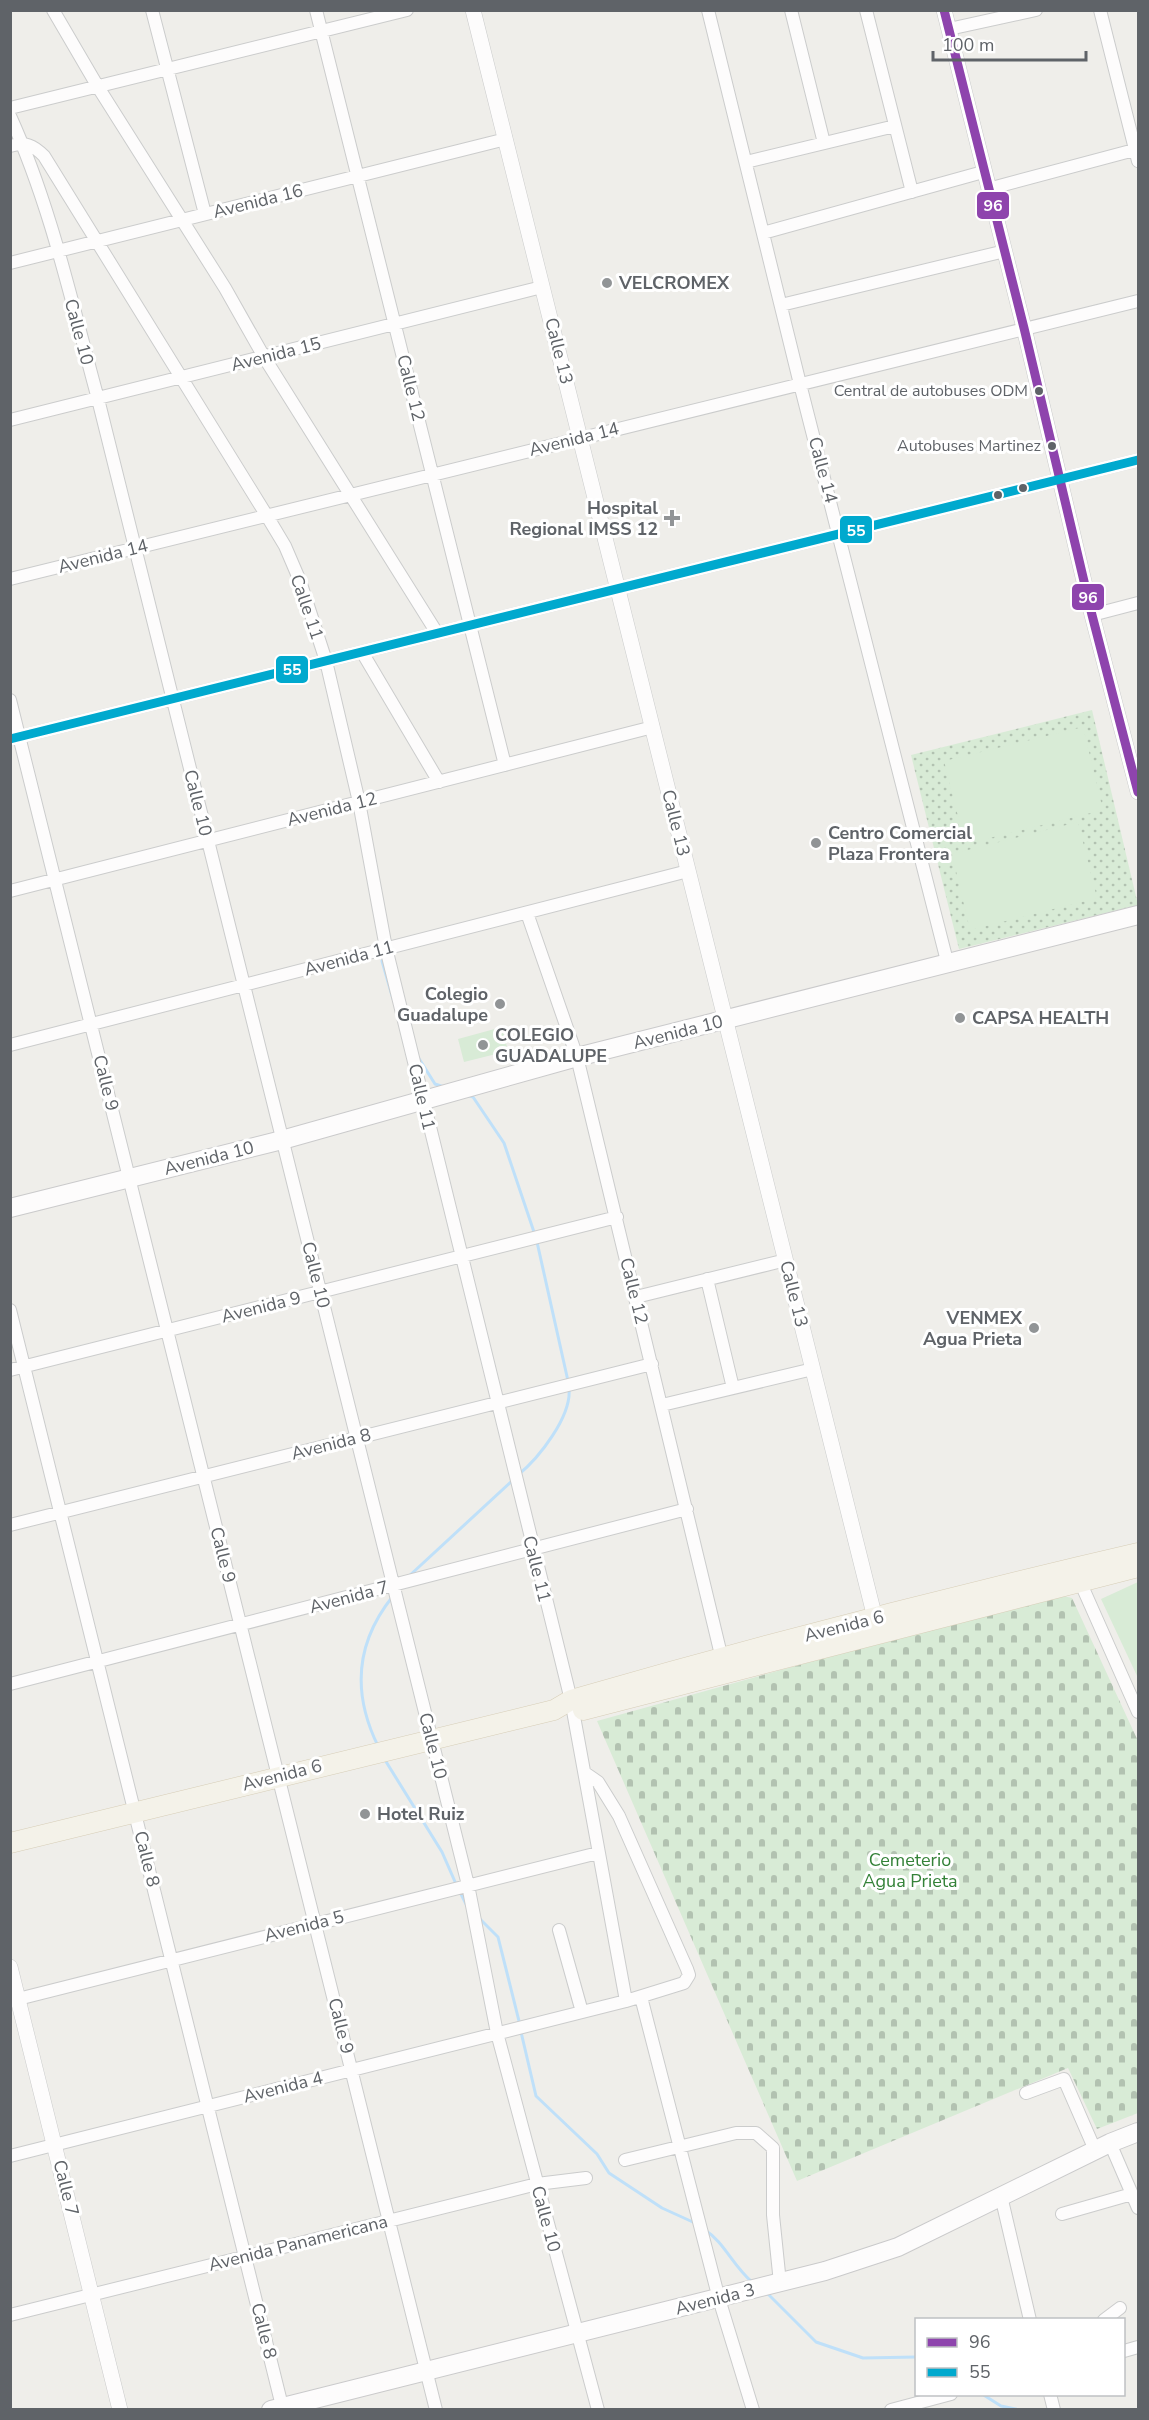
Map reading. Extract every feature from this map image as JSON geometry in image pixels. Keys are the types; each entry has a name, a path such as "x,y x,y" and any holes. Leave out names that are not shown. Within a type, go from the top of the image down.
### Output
{"main road":[{"name":"Avenida 10","path":"10,1208 282,1140 468,1086 1138,915"},
{"name":"Avenida 6","path":"10,1843 430,1738 566,1707 1077,1574 1138,1553"},
{"name":"Avenida 6","path":"1077,1574 1138,1568"},
{"name":"Avenida 3","path":"279,2408 719,2299 898,2247 1138,2132"}],"street":[{"path":"53,10 264,357 437,633"},
{"path":"152,10 205,214"},
{"name":"Calle 12","path":"316,10 505,765"},
{"path":"10,108 407,10"},
{"name":"Calle 13","path":"473,10 877,1626"},
{"name":"Calle 14","path":"708,10 800,384 840,533 948,965"},
{"path":"791,10 824,143"},
{"path":"866,10 912,192"},
{"path":"944,10 1024,328 1092,615 1134,757 1138,792"},
{"path":"949,29 1036,10"},
{"path":"988,189 1138,153 1101,10"},
{"name":"Calle 10","path":"10,116 16,144 36,184 57,251 98,399 468,1885 500,2032 537,2184 598,2409"},
{"path":"746,162 895,126"},
{"name":"Avenida 16","path":"10,263 506,139"},
{"name":"Calle 10","path":"16,144 34,146 56,174 95,241"},
{"path":"763,233 984,172"},
{"path":"36,184 56,174"},
{"name":"Calle 11","path":"95,241 183,377 285,546 300,581 326,661 359,802 386,948 430,1096 462,1256 532,1550 566,1707 585,1773 626,2001"},
{"path":"781,305 1005,251"},
{"name":"Avenida 15","path":"10,420 542,287"},
{"name":"Avenida 14","path":"10,579 1138,301"},
{"path":"15,738 1138,460"},
{"path":"1092,615 1138,603"},
{"path":"362,652 439,782"},
{"name":"Calle 9","path":"10,700 15,738 55,879 436,2409"},
{"name":"Avenida 12","path":"10,891 652,727"},
{"name":"Avenida 11","path":"10,1045 688,871"},
{"name":"Calle 12","path":"527,913 577,1058 724,1665"},
{"name":"Avenida 9","path":"10,1370 617,1217"},
{"path":"636,1296 786,1260"},
{"path":"707,1279 733,1388"},
{"name":"Calle 8","path":"10,1310 245,2256 279,2408"},
{"name":"Avenida 8","path":"10,1525 652,1364"},
{"path":"662,1405 813,1369"},
{"name":"Avenida 7","path":"10,1684 687,1509"},
{"path":"1077,1574 1138,1712"},
{"name":"Avenida 4","path":"10,2156 626,2001 684,1983 689,1975 687,1969 619,1816 598,1782 585,1773"},
{"name":"Avenida 5","path":"14,2000 598,1853"},
{"path":"559,1930 582,2012"},
{"name":"Calle 7","path":"10,1967 14,2000 55,2144 120,2409"},
{"path":"641,1997 682,2148 719,2299 753,2409"},
{"path":"1026,2094 1064,2079 1138,2208"},
{"path":"625,2160 682,2148 736,2133 756,2133 773,2148 773,2215 767,2286"},
{"name":"Avenida Panamericana","path":"10,2315 537,2184 586,2178"},
{"path":"1062,2214 1132,2194"},
{"path":"1001,2196 1030,2318"},
{"path":"1105,2318 1120,2308"},
{"path":"891,2409 912,2407 945,2396"}],"green space":[{"path":"1092,710 1138,905 959,949 911,755"},
{"path":"1083,727 1103,810 965,844 944,761"},
{"path":"1078,822 1097,898 970,930 952,854"},
{"name":"COLEGIO GUADALUPE","path":"502,1027 508,1051 464,1062 458,1039"},
{"path":"1138,1582 1138,1678 1101,1599"},
{"name":"Cemeterio Agua Prieta","path":"1055,1594 1072,1598 1138,1741 1138,2113 1097,2129 1068,2068 797,2181 597,1721"}],"waterway":[{"path":"382,961 393,999"},
{"path":"418,1057 435,1084 444,1087"},
{"path":"467,1095 473,1097 504,1143 535,1235"},
{"path":"537,1242 568,1381"},
{"path":"518,1475 544,1447 560,1423 569,1399 569,1388"},
{"path":"408,1577 513,1480"},
{"path":"378,1746 364,1707 362,1668 371,1631 393,1596"},
{"path":"385,1760 442,1852 456,1884"},
{"path":"459,1890 467,1906"},
{"path":"480,1919 498,1937 520,2025"},
{"path":"521,2032 536,2096 597,2154 609,2173 662,2208 695,2223"},
{"path":"705,2230 718,2241 752,2282"},
{"path":"767,2293 816,2342 863,2358 915,2357"},
{"path":"985,2396 1001,2406 1020,2410"}],"transit line":[{"name":"96","path":"944,10 1024,328 1092,615 1138,792"},
{"name":"55","path":"10,739 1138,460"}],"place":[{"name":"VELCROMEX","path":"607,283"},
{"name":"Central de autobuses ODM","path":"1039,391"},
{"name":"Autobuses Martinez","path":"1052,446"},
{"name":"Hospital Regional IMSS 12","path":"672,518"},
{"name":"Centro Comercial Plaza Frontera","path":"816,843"},
{"name":"Colegio Guadalupe","path":"500,1004"},
{"name":"CAPSA HEALTH","path":"960,1018"},
{"name":"COLEGIO GUADALUPE","path":"483,1045"},
{"name":"VENMEX Agua Prieta","path":"1034,1328"},
{"name":"Hotel Ruiz","path":"365,1814"}]}
